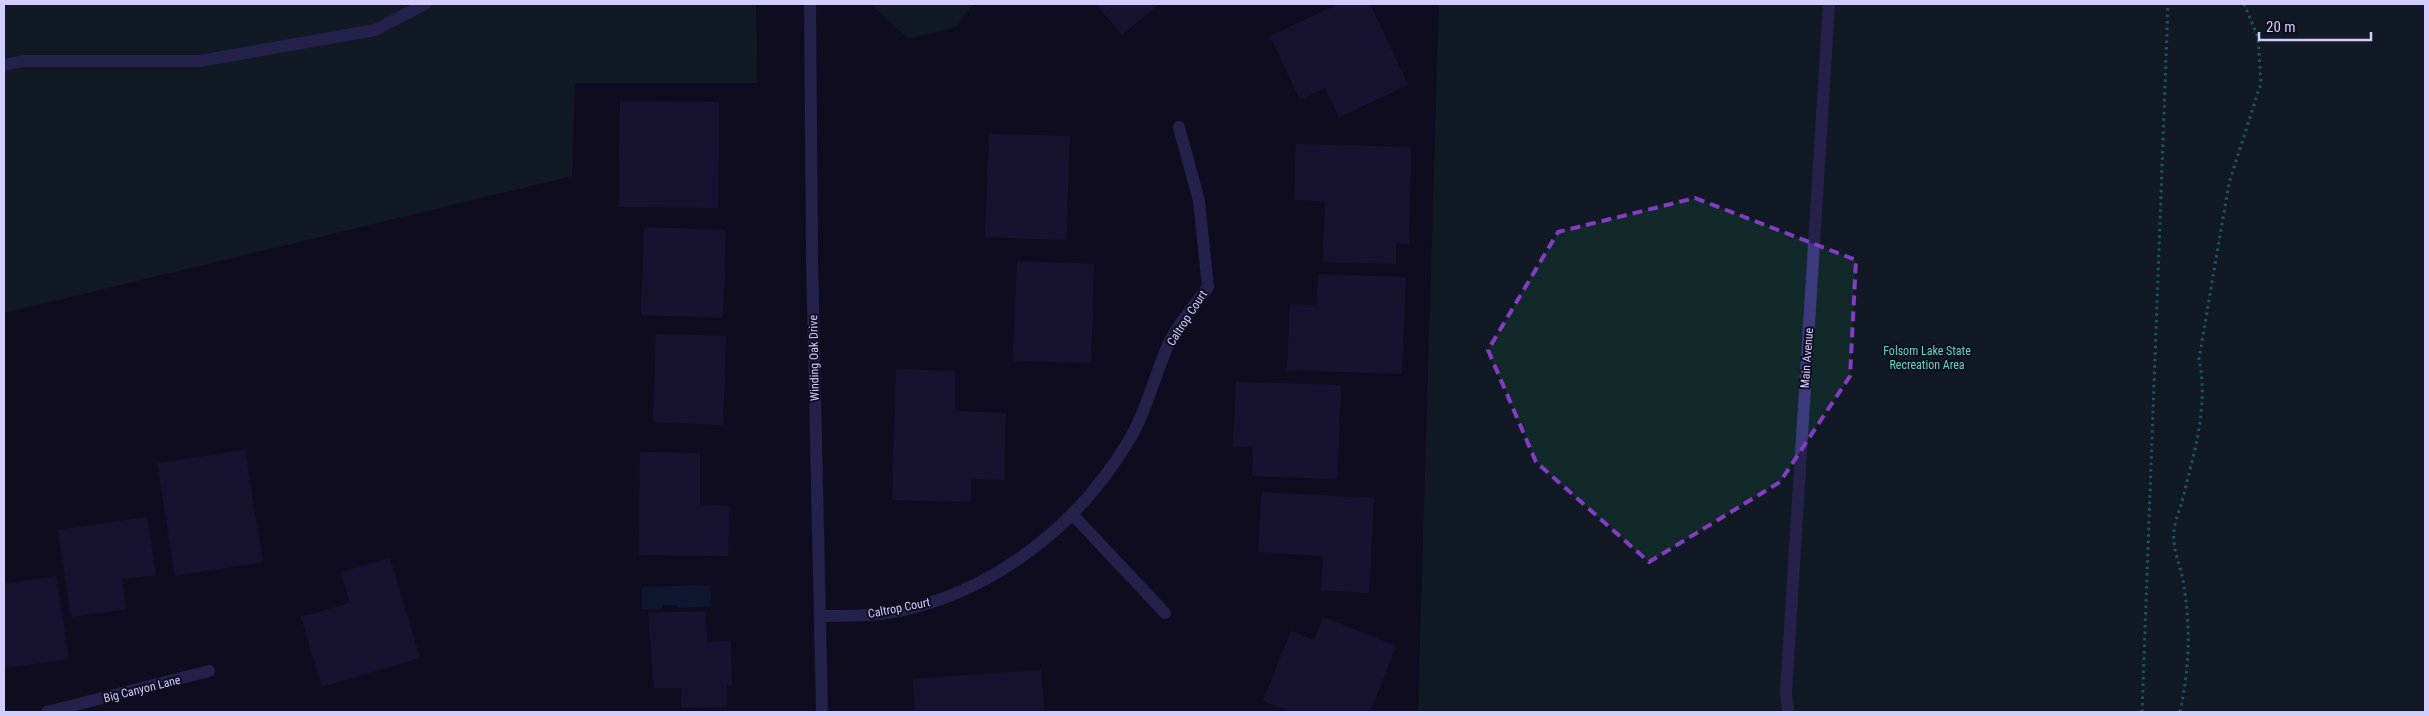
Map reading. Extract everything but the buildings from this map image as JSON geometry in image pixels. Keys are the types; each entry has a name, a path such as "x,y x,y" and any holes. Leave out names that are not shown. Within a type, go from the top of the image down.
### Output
{"street":[{"path":"4,66 24,60 200,61 375,30 424,4"},
{"name":"Winding Oak Drive","path":"810,4 812,266 822,712"},
{"name":"Main Avenue","path":"1788,712 1786,692 1828,4"},
{"name":"Caltrop Court","path":"820,616 865,615 898,611 954,594 981,582 1015,562 1072,514 1128,442 1146,408 1169,342 1208,287 1199,201 1179,127"},
{"path":"1072,514 1166,613"},
{"name":"Big Canyon Lane","path":"47,712 209,671"}],"path":[{"path":"2142,712 2168,4"},
{"path":"2180,712 2189,658 2189,617 2183,580 2176,554 2174,532 2201,424 2202,373 2199,359 2229,183 2262,83 2258,38 2244,4"}],"highlighted area":[{"path":"1695,198 1856,260 1850,376 1780,482 1649,562 1536,462 1488,350 1558,232"}],"green space":[{"path":"4,4 756,4 757,83 575,83 572,176 4,313"},
{"path":"871,4 973,4 956,27 909,39"},
{"name":"Folsom Lake State Recreation Area","path":"1439,4 2425,4 2425,712 1418,712"}],"water":[{"path":"710,585 711,606 678,608 677,605 662,605 662,609 642,609 642,587"}]}
